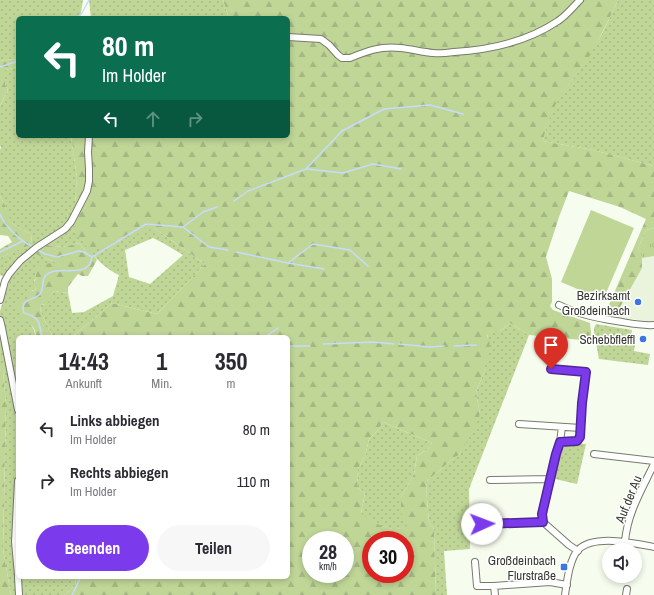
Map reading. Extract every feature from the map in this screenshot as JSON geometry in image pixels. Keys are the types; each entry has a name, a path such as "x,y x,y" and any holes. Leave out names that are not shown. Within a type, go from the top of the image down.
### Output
{"street":[{"path":"290,37 321,40 329,45 338,56 342,58 350,58 369,50 385,48 401,48 434,54 470,52 509,43 538,33 559,20 580,0"},
{"path":"0,300 3,280 20,261 65,229 71,222 87,191 89,181 89,138"},
{"path":"559,305 592,317 642,326 654,325"},
{"path":"0,320 16,400"},
{"path":"551,369 586,372 580,437 577,441 560,442"},
{"path":"519,424 581,428"},
{"path":"562,427 560,442 542,514 543,522 578,551"},
{"path":"594,454 654,461"},
{"name":"Auf der Au","path":"625,542 626,532 637,498 654,464"},
{"path":"490,480 550,479"},
{"path":"16,522 16,553"},
{"path":"482,524 543,522"},
{"path":"565,595 572,563 578,551 590,543 606,541 625,542 654,547"},
{"path":"475,562 477,586 550,582 567,584"},
{"path":"18,579 19,595"},
{"path":"494,586 494,595"}],"shaded area":[{"path":"654,228 654,322 618,317 619,309 641,268 638,248"}],"green space":[{"path":"0,0 83,0 80,16 16,16 16,60 13,59 0,61"},
{"path":"89,0 223,0 228,16 91,16"},
{"path":"223,0 618,0 590,55 558,100 550,117 543,141 593,150 654,166 654,228 646,230 638,248 642,258 642,268 619,309 608,307 646,219 620,207 569,191 546,257 552,279 552,302 550,306 553,310 590,323 592,341 529,335 510,323 500,331 492,331 487,334 490,342 484,372 476,392 480,414 476,426 459,455 426,482 429,523 434,529 436,595 64,595 75,586 76,579 290,579 290,335 74,335 112,303 157,314 205,264 154,228 91,251 97,260 88,276 78,274 68,287 68,293 54,291 50,302 40,305 41,313 52,335 36,335 32,326 23,321 15,306 17,301 21,298 28,299 27,294 35,290 36,288 33,284 36,278 35,272 37,269 44,263 56,264 56,262 31,251 39,244 43,246 63,247 79,243 87,253 90,251 73,229 77,178 71,138 290,138 290,16 228,16","holes":["383,422 432,443 428,449 417,456 414,474 401,497 401,513 410,525 398,529 390,529 381,526 361,513 365,493 358,488 357,471 365,456 369,439 379,429"]},
{"path":"618,0 654,0 654,166 593,150 543,141 552,111 560,95 576,75 602,34"},
{"path":"13,59 16,60 16,67 5,70 5,84 8,90 0,106 0,61"},
{"path":"16,67 16,138 71,138 77,178 74,217 154,228 205,264 157,314 112,303 74,335 52,335 41,313 40,305 46,304 54,291 68,293 72,313 84,312 113,296 119,275 111,271 91,252 87,253 79,243 63,247 47,245 44,258 56,262 56,264 35,272 36,278 34,281 36,288 31,291 28,299 30,323 36,335 16,335 16,579 76,579 75,586 64,595 11,595 3,549 6,406 3,370 0,369 0,311 10,279 0,275 0,258 32,243 31,234 12,223 0,196 0,106 8,90 5,84 5,70","holes":["153,238 183,255 150,284 129,277 125,250"]},
{"path":"0,196 6,207 5,210 10,214 9,218 12,220 12,223 31,234 32,244 0,258 0,249 12,242 8,236 0,235"},
{"path":"591,210 634,228 603,300 561,282"},
{"path":"654,228 654,256 642,258 638,248 646,230"},
{"path":"510,323 529,335 469,489 470,549 444,551 447,595 436,595 434,529 429,523 426,482 459,455 480,414 476,392 484,372 488,339 487,333 492,331 500,331"},
{"path":"596,324 632,330 630,341 632,342 632,345 635,345 634,351 650,354 648,365 599,359 594,332"},
{"path":"0,369 3,370 6,406 3,549 11,595 0,595"},
{"path":"383,422 432,443 428,449 417,456 414,474 401,497 411,525 397,529 380,525 361,514 365,493 358,488 357,471 365,456 369,439 379,429"},
{"path":"566,442 586,444 577,484 554,478 562,444"}],"waterway":[{"path":"78,16 82,13 89,0"},
{"path":"0,67 16,62"},
{"path":"234,201 248,191 306,169 342,131 384,109 430,105 463,114"},
{"path":"307,169 343,173 373,164 401,169"},
{"path":"183,227 203,212 217,207"},
{"path":"0,214 5,224 14,233 33,247"},
{"path":"92,257 146,224 183,227 209,247 228,250"},
{"path":"0,252 23,241"},
{"path":"236,252 288,263 313,244 350,250 368,266"},
{"path":"36,249 45,254 57,257 79,251 92,257 90,264 84,269 74,271 57,271 46,275 43,281 41,293 25,302 23,305 24,313 33,316 38,321 42,335"},
{"path":"288,263 324,269"},
{"path":"268,335 278,328"},
{"path":"323,344 373,342 394,344"},
{"path":"399,344 430,347 444,346"},
{"path":"454,346 476,345"},
{"path":"290,346 310,346"},
{"path":"72,595 80,579"}],"place":[{"name":"Bezirksamt Großdeinbach","path":"638,302"},
{"name":"Schebbfleffl","path":"643,339"},
{"name":"Großdeinbach Flurstraße","path":"564,567"}],"route":[{"path":"482,524 543,522 542,514 560,442 577,441 580,437 586,372 551,369"}]}
